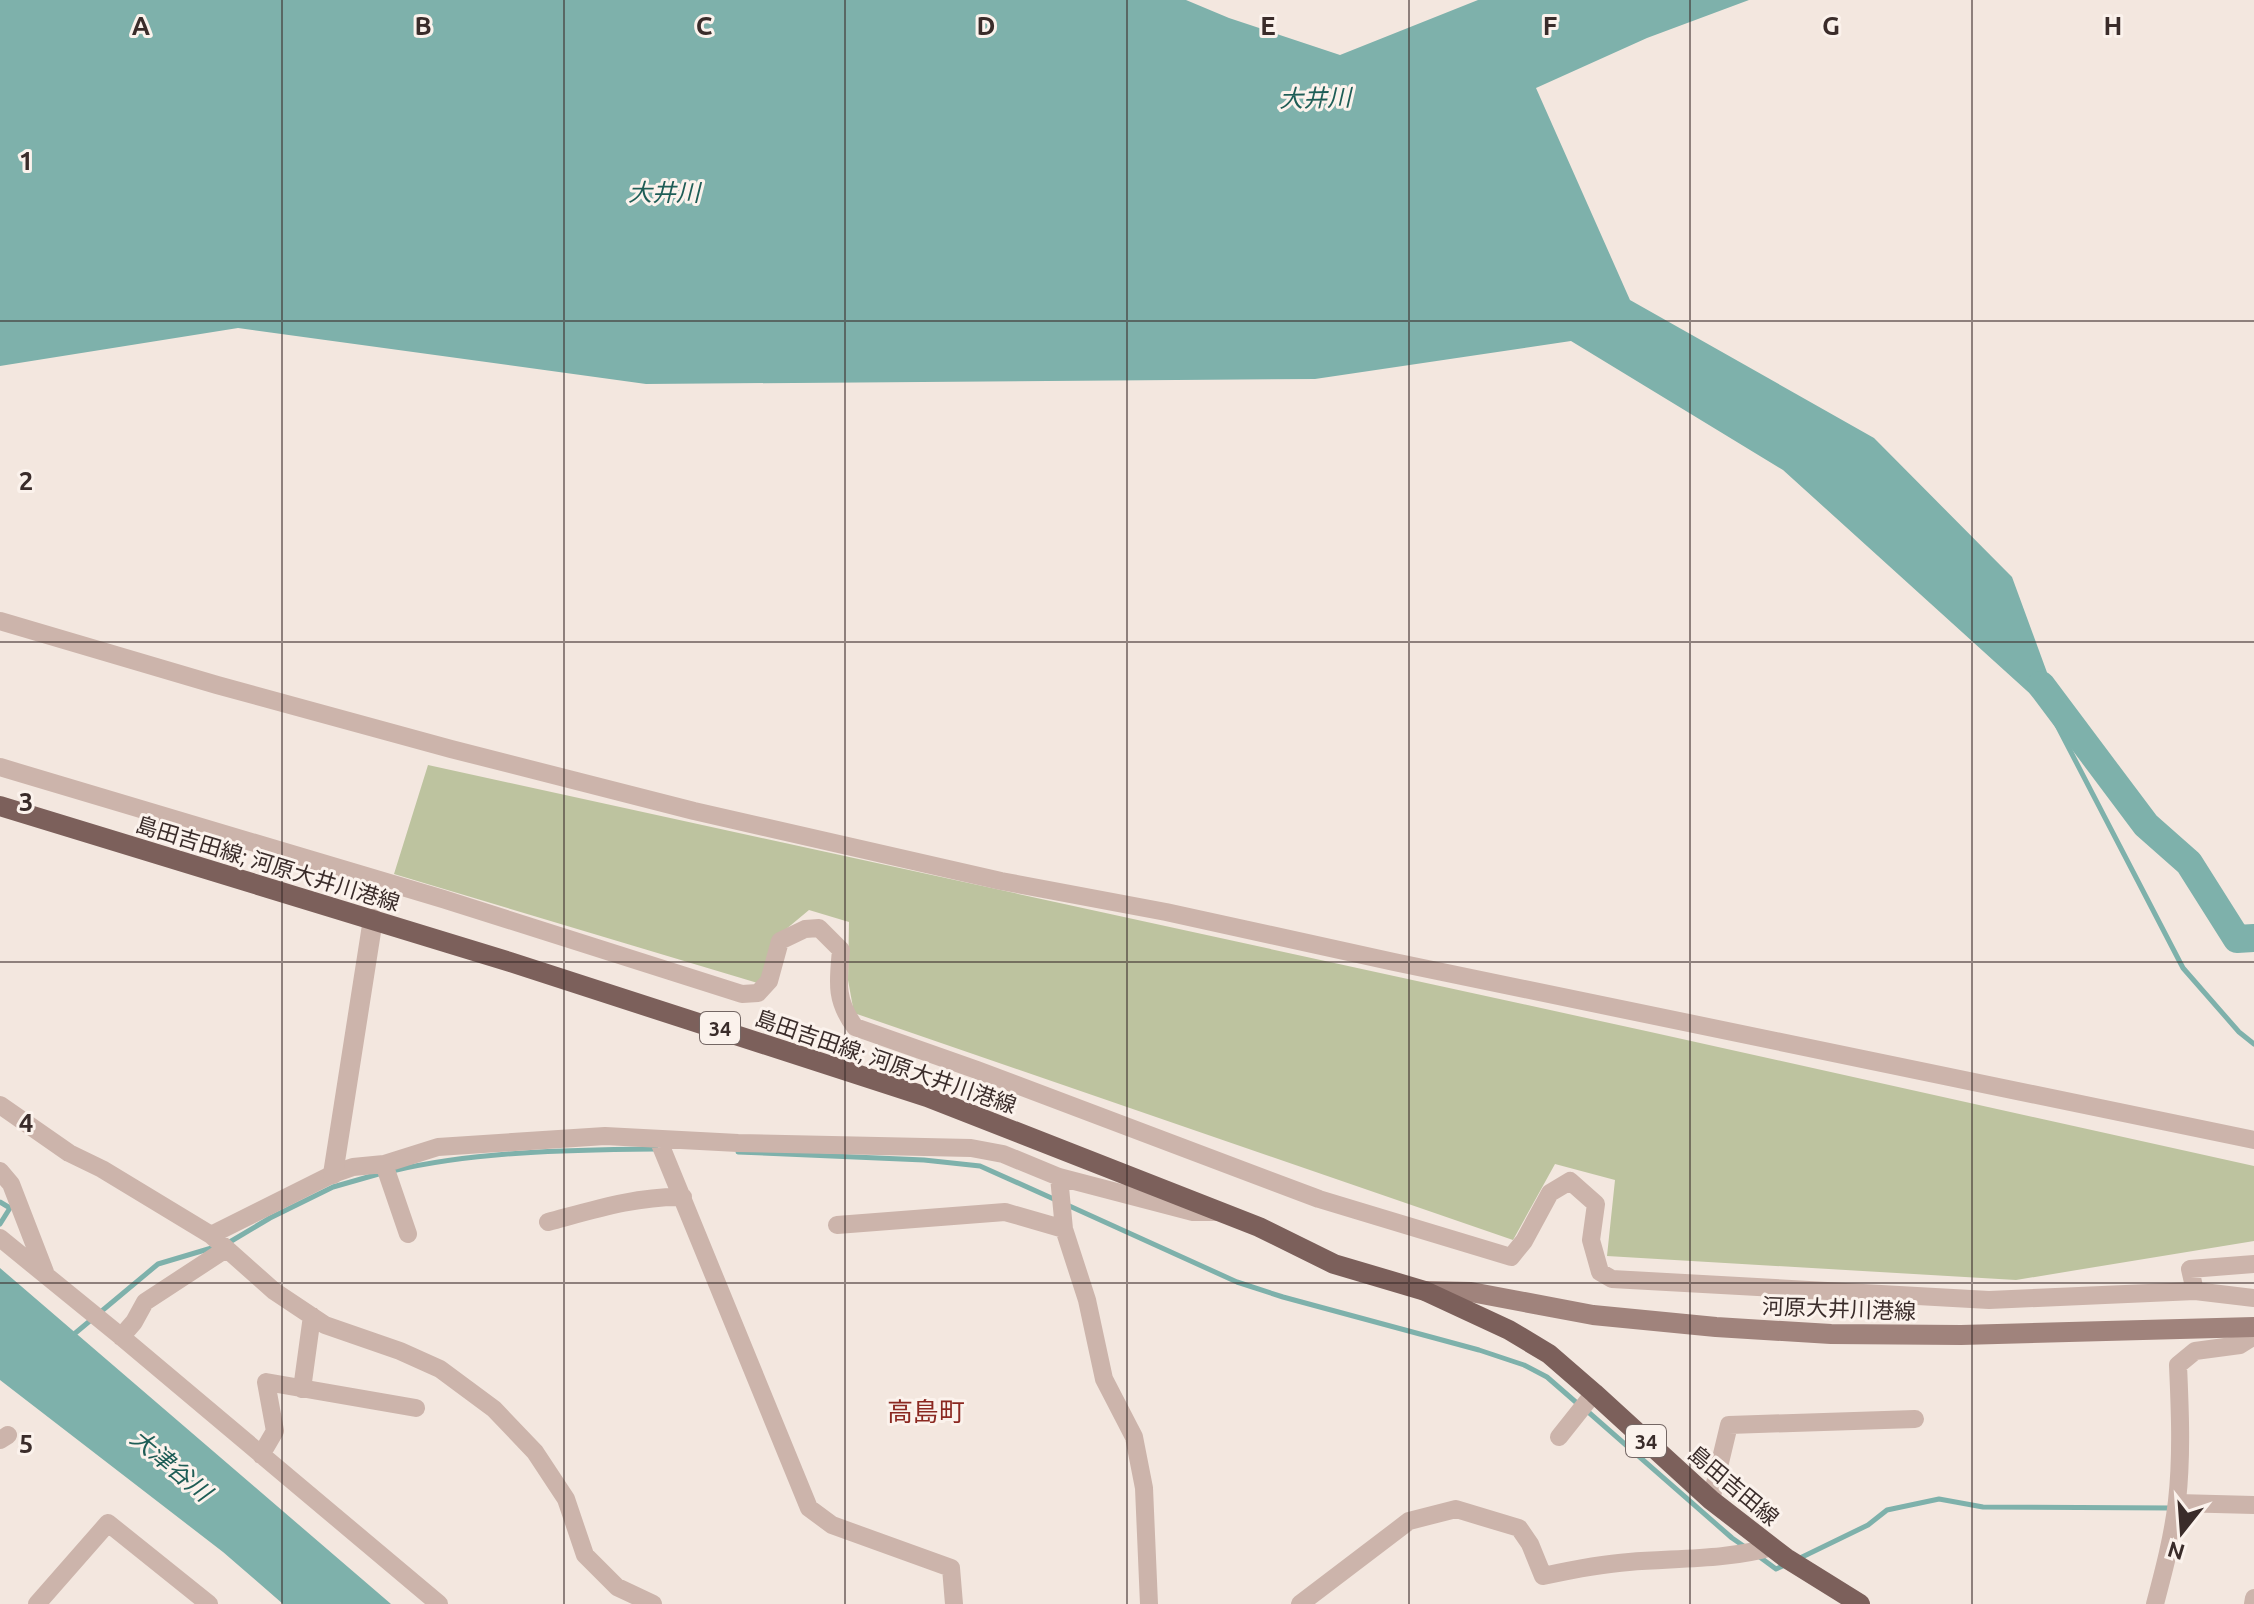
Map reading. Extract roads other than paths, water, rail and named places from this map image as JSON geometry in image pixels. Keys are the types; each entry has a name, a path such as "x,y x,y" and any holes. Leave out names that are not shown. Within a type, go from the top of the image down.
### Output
{"main road":[{"name":"島田吉田線; 河原大井川港線","path":"0,806 373,919 927,1097 1259,1227 1334,1264 1425,1291"},
{"name":"河原大井川港線","path":"1425,1291 1471,1292 1593,1315 1831,1334 1961,1335 2254,1327"},
{"name":"島田吉田線","path":"1425,1291 1523,1338 1549,1354 1711,1500 1772,1547 1860,1604"}],"street":[{"path":"0,621 436,745 709,815 1001,881 1166,912 2254,1140"},
{"path":"0,767 428,895 742,994 758,993 769,981 780,941 805,929 819,928 841,950 838,989 844,1013 855,1027 1319,1199 1511,1257 1524,1241 1550,1193 1570,1181 1596,1204 1591,1240 1600,1272 1612,1279 1989,1300 2195,1291 2254,1298"},
{"path":"333,1174 373,919"},
{"path":"0,1105 69,1153 102,1169 211,1235 274,1291 325,1325 400,1351 440,1369 494,1409 535,1452 566,1499 585,1555 617,1587 653,1604"},
{"path":"211,1235 353,1167 384,1164 438,1147 605,1136 971,1148 1003,1154 1059,1177 1193,1212 1219,1212"},
{"path":"658,1139 809,1508 846,1531 951,1568 954,1604"},
{"path":"384,1164 408,1234"},
{"path":"0,1171 11,1184 46,1275"},
{"path":"1059,1177 1064,1229 1087,1300 1104,1379 1134,1437 1144,1488 1149,1604"},
{"path":"548,1222 625,1201 659,1196 683,1197"},
{"path":"837,1225 1005,1212 1064,1229"},
{"path":"0,1238 439,1604"},
{"path":"121,1337 145,1302 226,1249"},
{"path":"2195,1291 2190,1269 2254,1264"},
{"path":"302,1389 312,1316"},
{"path":"2155,1604 2177,1503 2180,1451 2178,1365 2195,1351 2240,1345 2254,1336"},
{"path":"2195,1351 2254,1350"},
{"path":"261,1455 275,1431 266,1382 416,1408"},
{"path":"1559,1437 1594,1393"},
{"path":"1711,1500 1729,1425 1915,1419"},
{"path":"2177,1503 2254,1505"},
{"path":"1300,1604 1409,1521 1456,1509 1519,1528 1530,1544 1543,1576 1626,1562 1744,1555 1772,1547"},
{"path":"37,1604 108,1523 209,1604"},
{"path":"2253,1604 2254,1598"}],"water":[{"name":"大井川","path":"0,0 1186,0 1229,18 1340,55 1478,0 1749,0 1647,38 1536,88 1630,300 1874,438 2012,577 2067,727 1783,470 1571,341 1315,379 646,384 238,328 0,366"},
{"name":"大津谷川","path":"0,1268 391,1604 283,1604 223,1552 0,1380"}],"waterway":[{"path":"2041,685 2146,825 2189,863 2237,939 2254,938"},
{"path":"2047,706 2183,968 2239,1032 2254,1044"},
{"path":"392,1171 490,1156 656,1149"},
{"path":"738,1152 924,1160 980,1166 1056,1200"},
{"path":"228,1243 333,1187 382,1173"},
{"path":"0,1202 10,1208 0,1224"},
{"path":"1065,1204 1237,1282 1524,1365 1547,1377 1578,1404"},
{"path":"73,1335 158,1264 215,1247"},
{"path":"1586,1410 1745,1547"},
{"path":"1798,1559 1868,1525 1887,1510 1939,1499 1983,1507 2173,1508"},
{"path":"1757,1555 1776,1569 1785,1565"}],"district":[{"name":"高島町","path":"926,1411"}]}
